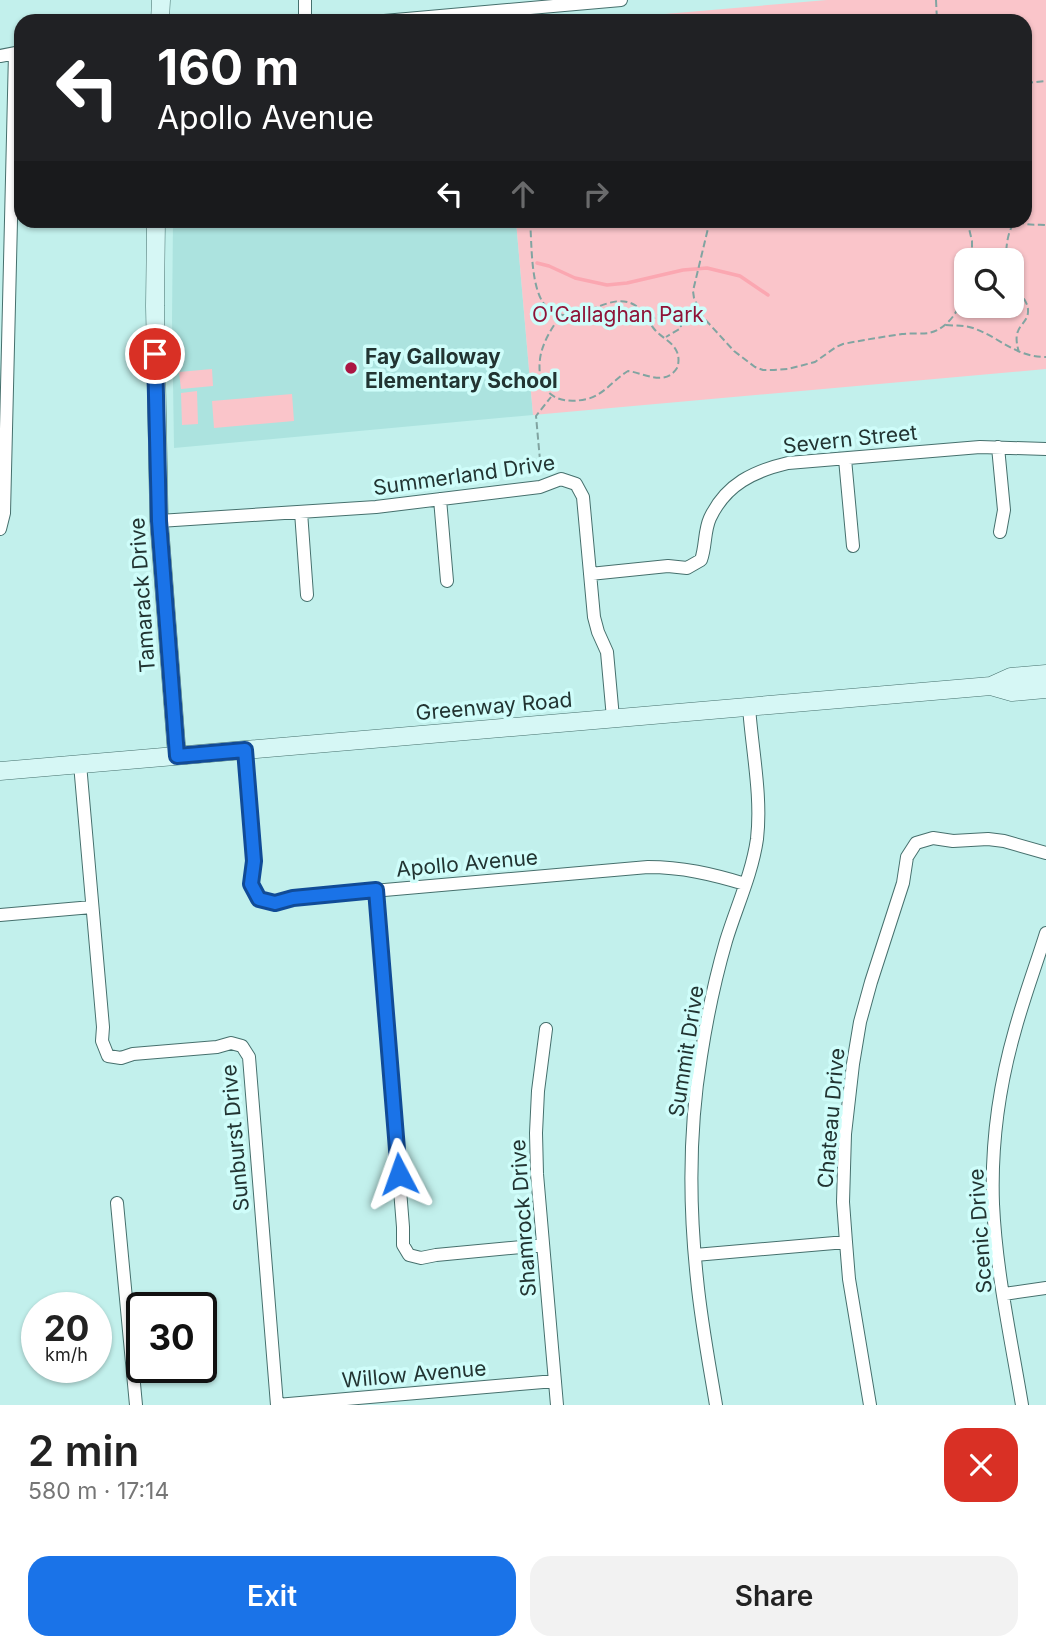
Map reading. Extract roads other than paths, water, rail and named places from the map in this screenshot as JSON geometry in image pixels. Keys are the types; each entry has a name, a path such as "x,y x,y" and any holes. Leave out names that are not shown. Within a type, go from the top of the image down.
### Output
{"street":[{"path":"463,14 621,0"},
{"path":"0,529 4,513 5,240 14,110"},
{"name":"Tamarack Drive","path":"156,228 159,521 177,756"},
{"path":"998,447 1004,510 1000,532"},
{"name":"Severn Street","path":"590,573 668,566 687,568 701,560 710,518 726,493 764,468 788,463 954,449 1046,449"},
{"path":"845,459 853,546"},
{"name":"Summerland Drive","path":"159,521 376,507 540,487 561,479 576,484 583,498 594,617 607,652 613,718"},
{"path":"440,499 447,581"},
{"path":"301,512 307,595"},
{"name":"Greenway Road","path":"0,771 991,685 1011,677 1046,674"},
{"name":"Greenway Road","path":"991,685 1012,692 1046,689"},
{"name":"Summit Drive","path":"716,1405 695,1255 692,1144 701,1057 716,981 754,851 758,819 749,706"},
{"name":"Apollo Avenue","path":"245,750 254,861 251,884 259,899 275,903 293,898 648,867 684,869 745,884"},
{"name":"Sunburst Drive","path":"80,764 103,1027 102,1041 108,1056 121,1058 133,1054 231,1043 242,1046 249,1058 277,1405"},
{"name":"Chateau Drive","path":"870,1405 849,1279 843,1169 845,1134 860,1022 904,883 907,857 916,842 933,838 953,841 1004,841 1046,853"},
{"path":"376,890 403,1245 409,1255 421,1258 543,1245"},
{"path":"0,915 92,907"},
{"name":"Scenic Drive","path":"1022,1405 993,1205 995,1141 1005,1068 1046,933"},
{"name":"Shamrock Drive","path":"546,1029 536,1133 537,1174 557,1405"},
{"path":"117,1203 136,1405"},
{"path":"695,1255 846,1242"},
{"path":"1004,1294 1046,1288"},
{"name":"Willow Avenue","path":"277,1405 555,1381"}],"waterway":[{"path":"537,263 575,278 607,285 707,268 740,276 768,295"}],"place":[{"name":"Fay Galloway Elementary School","path":"351,368"}],"park label":[{"name":"O'Callaghan Park","path":"618,314"}]}
